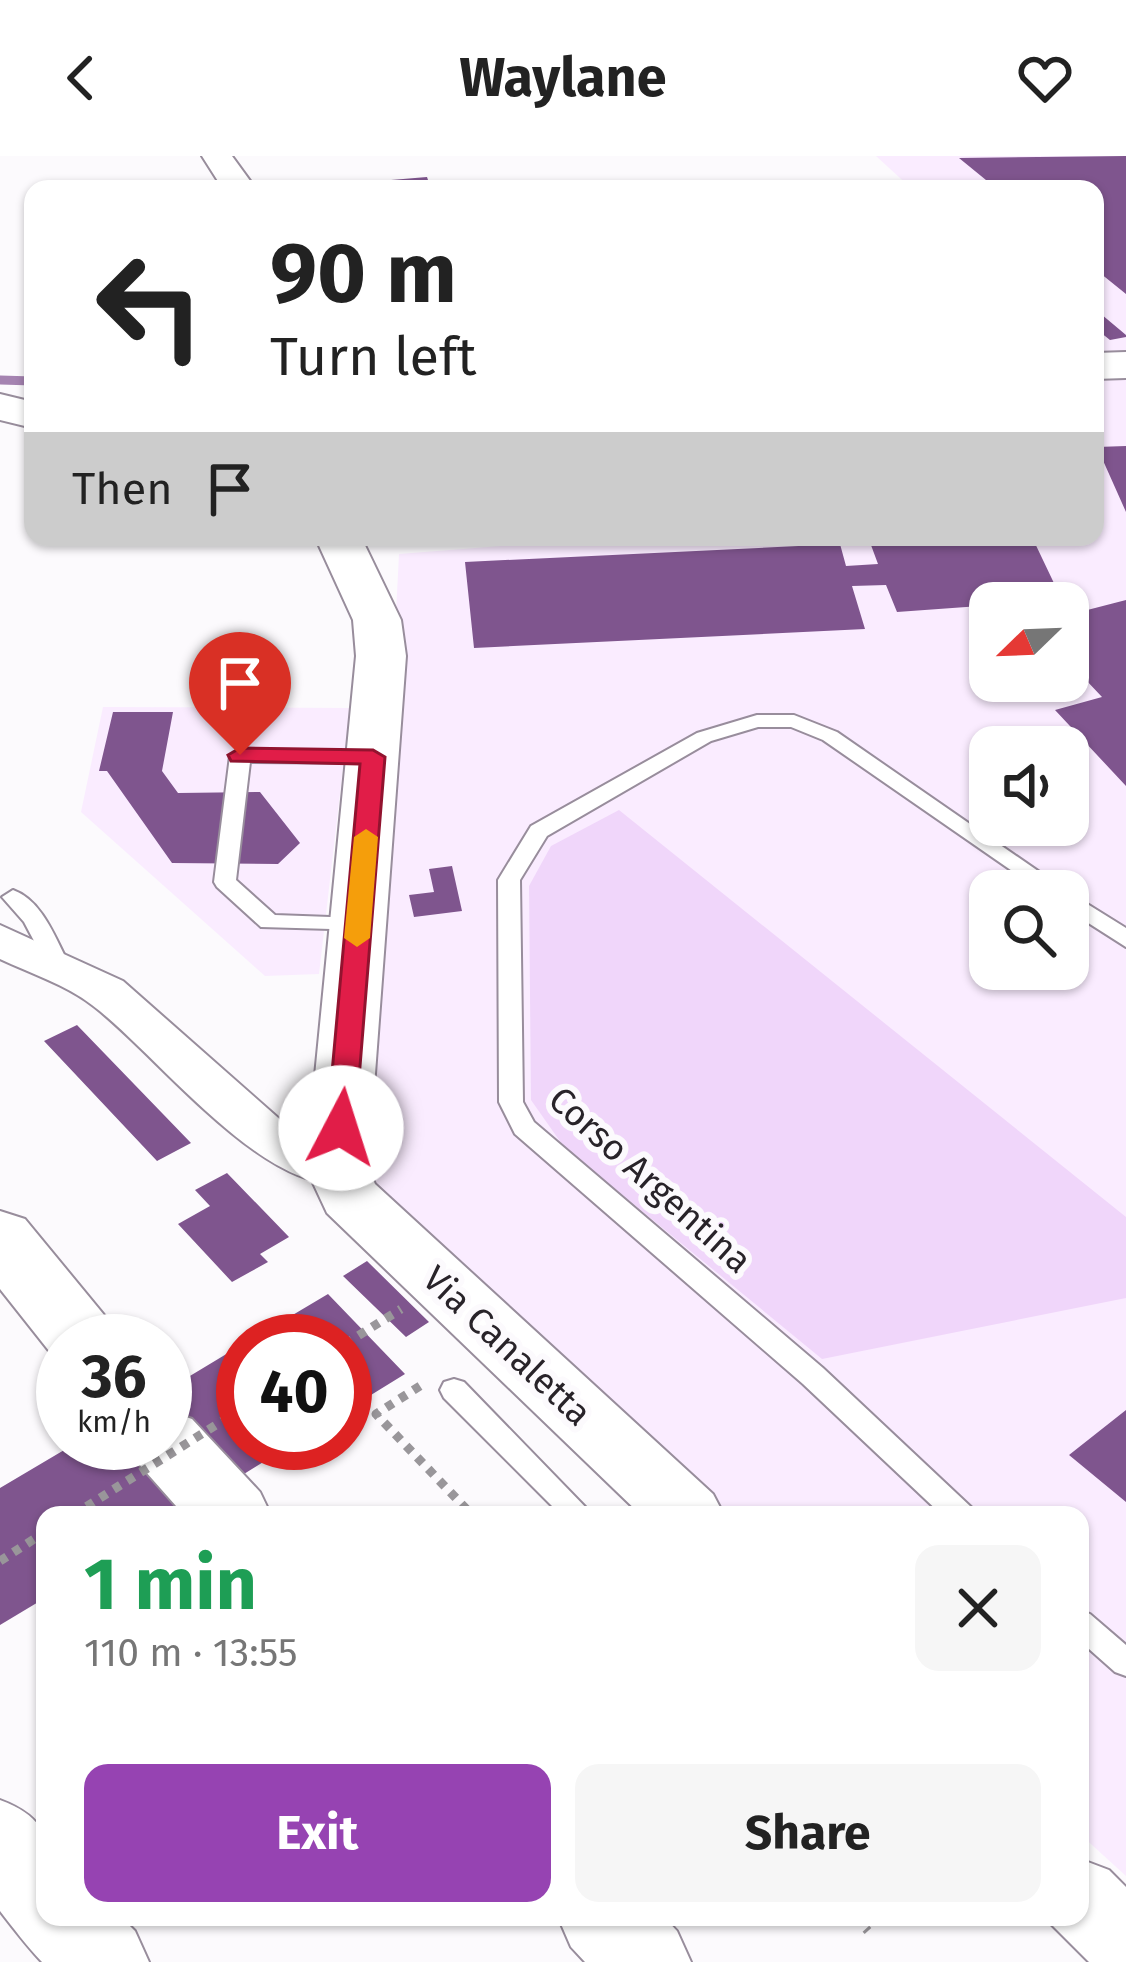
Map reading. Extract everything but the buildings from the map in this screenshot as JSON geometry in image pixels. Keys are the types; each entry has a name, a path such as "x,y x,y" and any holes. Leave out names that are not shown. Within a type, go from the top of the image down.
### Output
{"highway":[{"path":"0,1238 61,1314"},
{"path":"192,1470 224,1506"},
{"path":"0,1840 36,1887"},
{"path":"69,1926 103,1962"},
{"path":"611,1926 645,1962"}],"street":[{"path":"6,918 60,970 107,992 275,1144 337,1168 381,656 377,620 349,559 319,546"},
{"name":"Via Canaletta","path":"337,1168 349,1197 678,1506"},
{"path":"1089,1906 1126,1942"}],"lane":[{"name":"Corso Argentina","path":"951,1506 813,1376 524,1128 511,1102 509,880 539,831 704,737 757,721 794,721 830,736 1025,870"},
{"path":"358,925 269,922 225,883 240,755 373,757"},
{"path":"1089,913 1126,939"},
{"path":"446,1382 569,1506"},
{"path":"1089,1630 1126,1663"}],"path":[{"path":"372,1327 387,1318"},
{"path":"446,1382 376,1414 463,1506"},
{"path":"86,1506 136,1470"},
{"path":"0,1561 36,1538"},
{"path":"863,1926 868,1931"}],"shaded area":[{"path":"876,156 1126,156 1126,1876 1089,1842 1089,1506 720,1506 379,1195 368,1165 399,554 500,546 1104,546 1104,180 902,180"},
{"path":"103,707 350,708 319,974 265,976 81,812"},
{"path":"619,810 1126,1217 1126,1298 822,1359 564,1147 531,1100 529,886 551,846"}],"waterway":[{"path":"0,380 24,381"}],"slow traffic":[{"path":"357,938 366,837"}],"route":[{"path":"240,755 373,757 341,1128"}]}
